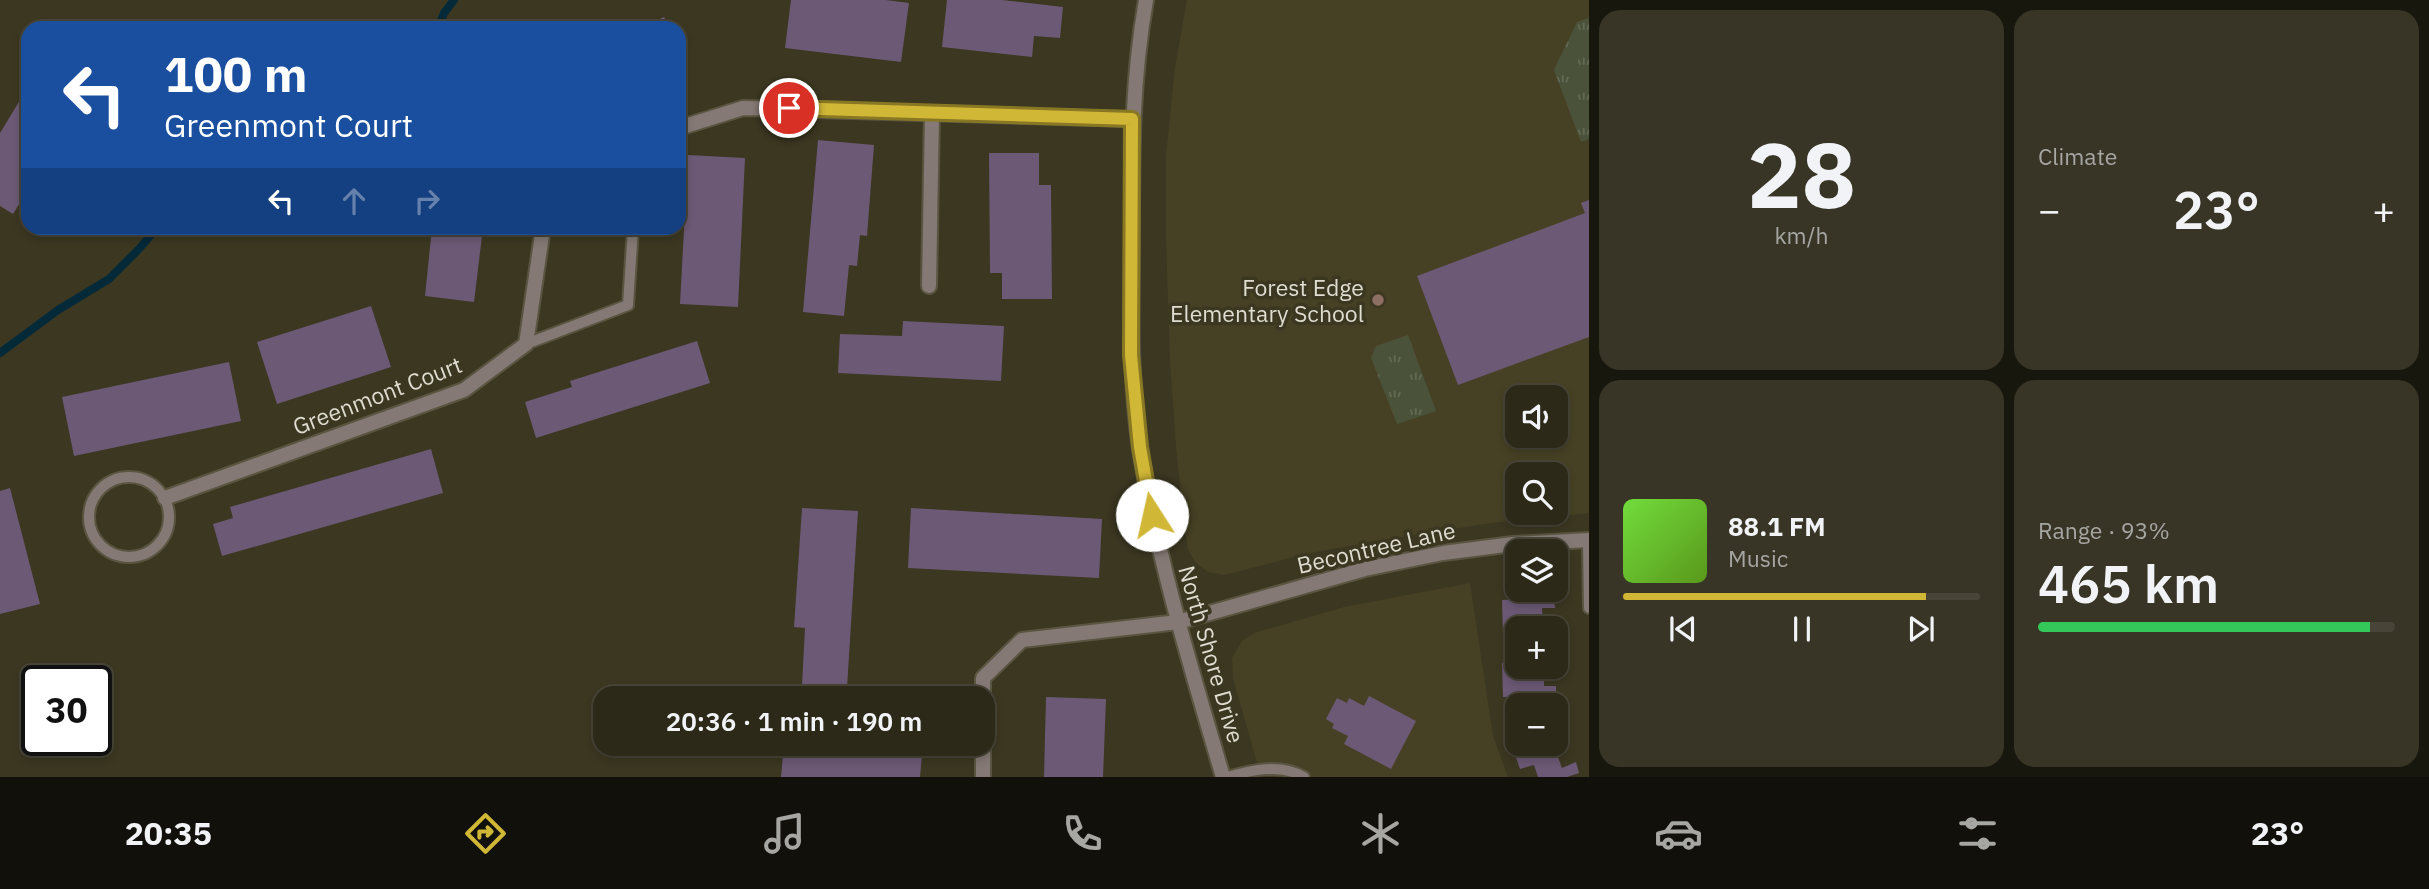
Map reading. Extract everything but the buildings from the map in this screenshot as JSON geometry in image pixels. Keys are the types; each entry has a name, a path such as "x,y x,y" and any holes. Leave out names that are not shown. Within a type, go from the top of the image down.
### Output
{"street":[{"name":"North Shore Drive","path":"1146,0 1139,41 1132,119 1131,355 1135,402 1152,515 1178,622 1225,777"},
{"path":"686,126 743,108 1132,119"},
{"path":"929,286 932,113"},
{"path":"526,344 541,235"},
{"name":"Greenmont Court","path":"165,498 464,390 526,344"},
{"name":"Becontree Lane","path":"983,686 983,678 1022,640 1178,622 1391,564 1513,544 1588,540"},
{"path":"983,756 983,777"}],"lane":[{"path":"526,344 628,305 633,235"},
{"path":"118,478 145,480 157,487 165,498 170,519 167,532 160,544 149,553 122,557 110,553 99,544 92,533 90,506 96,493 118,478"},
{"path":"1588,540 1589,608"},
{"path":"1225,777 1278,768 1304,777"}],"shaded area":[{"name":"Forest Edge Elementary School","path":"1187,0 1589,0 1589,513 1568,515 1568,462 1505,462 1505,522 1310,553 1224,575 1208,572 1195,562 1188,549 1185,531 1176,447 1170,360 1166,155 1175,67"},
{"path":"1470,583 1493,736 1508,777 1261,777 1233,678 1232,658 1242,641 1254,633 1344,607"}],"green space":[{"path":"1589,18 1589,139 1581,142 1554,70 1577,22"},
{"path":"1408,335 1436,411 1397,424 1371,358 1376,346"}],"waterway":[{"path":"441,21 454,0"},
{"path":"0,353 58,310 109,279 151,235"}],"place":[{"name":"Forest Edge Elementary School","path":"1378,300"}],"route":[{"path":"789,108 1132,119 1131,355 1140,447 1152,515"}]}
